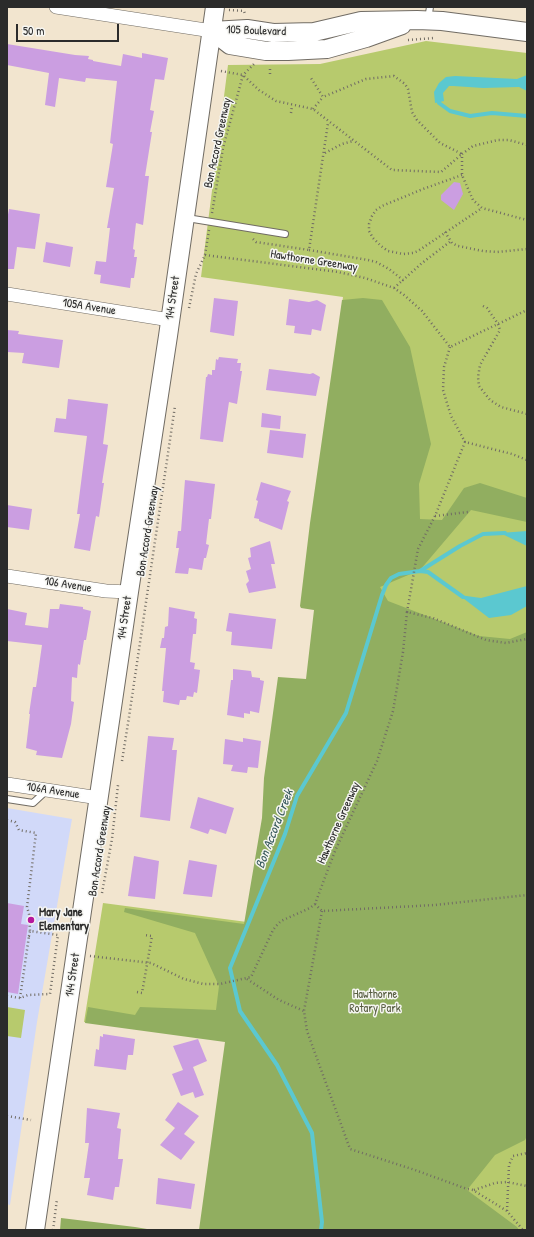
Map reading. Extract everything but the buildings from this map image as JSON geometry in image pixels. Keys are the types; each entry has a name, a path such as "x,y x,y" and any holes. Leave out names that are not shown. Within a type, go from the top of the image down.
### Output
{"main road":[{"name":"144 Street","path":"35,1230 215,7"},
{"name":"105 Boulevard","path":"212,31 230,45 266,51 288,52 327,49 366,38 425,16 527,32"}],"street":[{"path":"56,7 212,31"},
{"name":"105A Avenue","path":"7,294 170,320"},
{"name":"106 Avenue","path":"7,576 129,592"},
{"name":"106A Avenue","path":"7,784 99,798"}],"lane":[{"path":"185,218 285,234"},
{"path":"7,799 33,803 47,790"}],"path":[{"path":"402,41 422,38 437,38"},
{"path":"243,75 251,66 259,62"},
{"path":"220,71 243,75 259,90 276,101 312,109 328,123 367,150 385,166 395,170 441,172 473,146 498,140 510,140 527,145"},
{"name":"Bon Accord Greenway","path":"212,215 224,148 243,75"},
{"path":"312,109 322,97 366,79 394,76 405,84 408,89 412,112 417,120 440,143 462,154"},
{"path":"311,78 322,97"},
{"path":"291,114 292,105"},
{"path":"309,250 325,153 328,123"},
{"path":"325,153 342,144 354,141"},
{"path":"462,154 462,175 473,200 482,208 527,220"},
{"path":"462,175 382,206 376,210 369,224 373,238 388,251 403,254 413,253 482,208"},
{"path":"189,310 196,274 205,255 209,230"},
{"path":"446,232 451,241 458,246 497,252 527,249"},
{"path":"251,237 256,242 376,262 389,269 403,280"},
{"path":"394,288 422,263 451,241"},
{"name":"Hawthorne Greenway","path":"205,255 338,272 365,278 394,288 422,311 450,347"},
{"path":"483,306 487,308 498,324 500,330 480,365 478,377 479,386 490,400 501,407 527,414"},
{"path":"527,310 450,347 444,367 443,390 451,416 465,442 512,454 527,460"},
{"name":"Bon Accord Greenway","path":"120,767 129,718 176,401"},
{"name":"Hawthorne Greenway","path":"315,904 335,851 377,761 393,711 403,652 407,612 418,549 435,516 465,442"},
{"path":"435,516 468,512"},
{"path":"407,612 433,618 486,640 506,643 527,639"},
{"name":"Bon Accord Greenway","path":"101,898 112,839 118,781"},
{"path":"7,820 15,822 19,830 36,833 26,907 29,914 30,931 28,936 20,998 7,996"},
{"path":"93,956 148,962 184,979 203,984 220,984 247,979 254,975 273,930 277,925 281,921 310,908 315,904 322,911 435,905 527,895"},
{"path":"322,911 304,1011 307,1031 350,1149 473,1190 507,1212 523,1230"},
{"name":"144 Street","path":"20,998 28,995 50,994 58,934 30,931"},
{"path":"137,992 142,993 152,936 144,935"},
{"path":"247,979 279,1000 304,1011"},
{"path":"7,1116 31,1120"},
{"path":"507,1212 507,1182 509,1165 513,1156 527,1153"},
{"path":"473,1190 495,1183 507,1182 527,1186"}],"shaded area":[{"name":"Mary Jane Elementary","path":"7,808 72,819 37,1022 10,1205 7,1204"}],"green space":[{"name":"Hawthorne Rotary Park","path":"426,41 527,53 527,1230 200,1230 229,1041 84,1022 103,903 247,922 307,684 318,605 302,601 343,297 201,277 228,65 320,64"},
{"name":"Hawthorne Rotary Park","path":"363,298 382,300 410,347 431,444 419,484 420,519 442,520 464,488 480,483 527,498 527,522 471,510 420,570 380,587 388,601 479,636 510,639 527,632 527,1136 525,1140 495,1155 467,1190 519,1230 199,1230 225,1042 85,1023 88,1007 135,1015 140,1007 216,1010 219,986 195,933 124,912 125,908 244,924 262,818 264,778 278,677 306,679 314,610 301,608 300,606 310,523 342,300"},
{"path":"7,1007 25,1010 21,1038 7,1036"},
{"path":"61,1218 135,1227 153,1230 60,1230"}],"water":[{"path":"527,75 527,91 519,87 483,88 449,86 443,93 444,101 435,103 434,92 439,83 446,77 455,76 517,79"},
{"path":"527,531 527,546 500,533"},
{"path":"527,586 527,606 511,615 489,618 459,595 481,598"}],"waterway":[{"path":"439,97 439,103 450,111 470,116 492,113 527,116"},
{"path":"420,571 460,546 483,534 505,533"},
{"name":"Bon Accord Creek","path":"321,1230 322,1222 312,1133 277,1065 240,1011 230,968 285,834 297,796 346,713 386,585 391,578 399,574 420,571 428,572 463,597"}],"place":[{"name":"Mary Jane Elementary","path":"31,920"}]}
